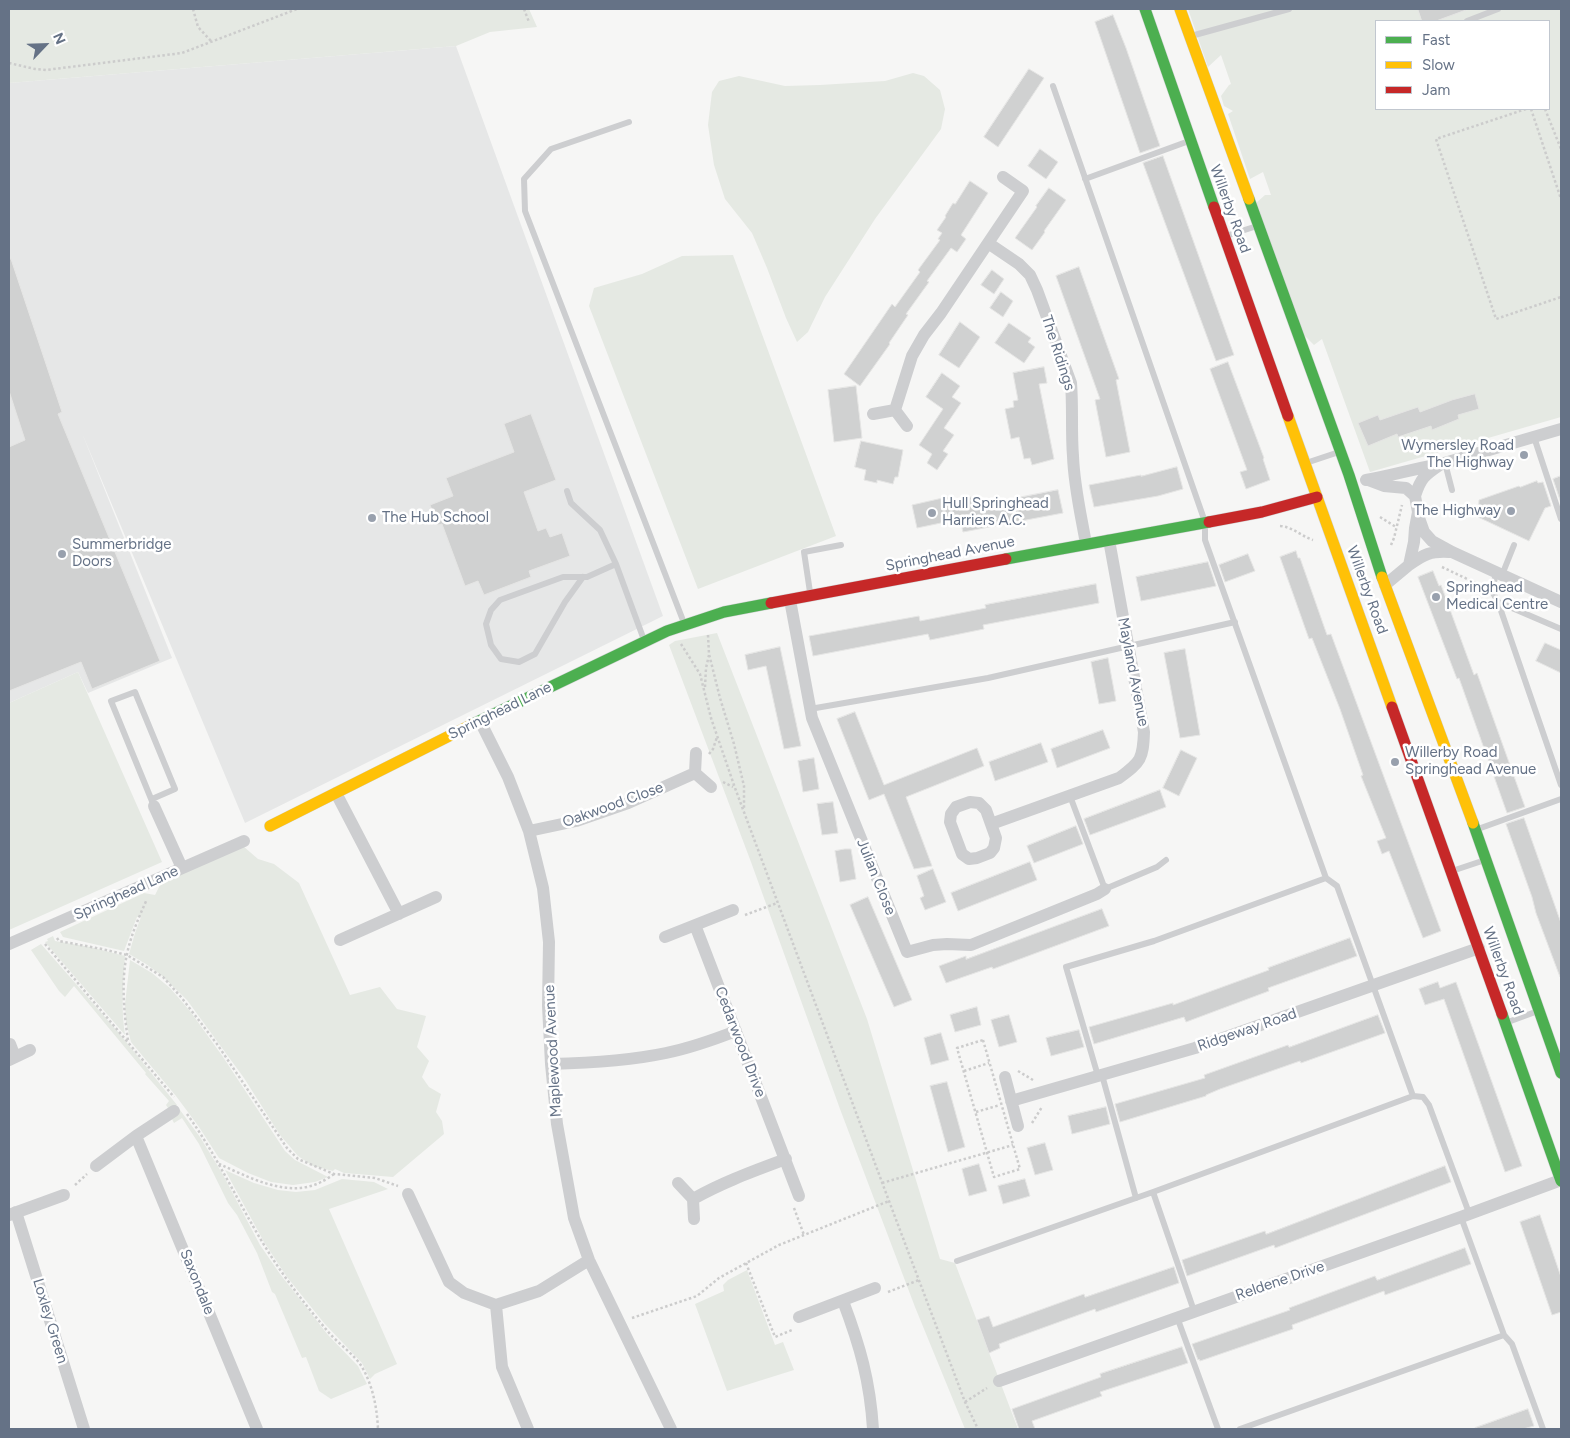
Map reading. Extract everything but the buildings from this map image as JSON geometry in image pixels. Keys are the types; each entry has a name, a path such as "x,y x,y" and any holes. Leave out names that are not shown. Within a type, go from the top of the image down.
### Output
{"street":[{"name":"Willerby Road","path":"1145,9 1561,1181"},
{"name":"Willerby Road","path":"1180,9 1349,475 1385,584 1487,860 1561,1073"},
{"path":"895,410 904,379 924,335 1023,191 1003,177"},
{"name":"The Ridings","path":"988,244 1019,264 1030,275 1071,383 1072,454 1075,485 1086,544"},
{"path":"873,414 895,410"},
{"path":"895,410 907,426"},
{"path":"1366,480 1443,463 1561,429"},
{"path":"1415,496 1419,482 1443,463"},
{"path":"1349,475 1384,486 1406,488 1415,496 1418,503 1418,515 1410,565"},
{"name":"Springhead Avenue","path":"736,609 1262,512 1317,497"},
{"path":"1418,515 1424,532 1432,541 1561,602"},
{"name":"Mayland Avenue","path":"991,824 1119,778 1135,767 1143,752 1144,732 1109,540"},
{"path":"1385,584 1422,556 1429,553 1452,552"},
{"name":"Julian Close","path":"790,600 812,718 907,952 940,944 971,945 1097,894 1105,889"},
{"name":"Springhead Lane","path":"270,826 388,766 667,630 736,609"},
{"name":"Maplewood Avenue","path":"480,721 508,777 529,831 543,888 549,942 548,1006 550,1064 557,1124 574,1218 590,1260 671,1429"},
{"path":"696,753 695,773 711,787"},
{"name":"Oakwood Close","path":"529,831 576,821 594,815 628,803 695,773"},
{"path":"336,793 399,914"},
{"path":"153,802 182,868"},
{"path":"970,802 979,803 986,810 991,824 996,838 994,848 990,853 977,858 970,858 962,854 950,822 951,814 956,807 970,802"},
{"name":"Springhead Lane","path":"9,944 244,841"},
{"path":"340,940 436,897"},
{"path":"665,937 734,910"},
{"name":"Cedarwood Drive","path":"695,925 800,1196"},
{"name":"Ridgeway Road","path":"1006,1103 1194,1048 1479,948"},
{"path":"550,1064 590,1063 665,1053 702,1044 736,1031"},
{"path":"10,1044 12,1058 30,1050"},
{"path":"1005,1072 1006,1103 1019,1131"},
{"path":"96,1166 136,1136 178,1109"},
{"name":"Saxondale","path":"136,1136 257,1429"},
{"path":"693,1199 733,1178 786,1159"},
{"name":"Reldene Drive","path":"999,1381 1561,1181"},
{"path":"678,1183 693,1199 694,1219"},
{"path":"408,1194 449,1282 464,1294 496,1305 539,1292 590,1260"},
{"name":"Loxley Green","path":"64,1195 12,1214 84,1429"},
{"path":"799,1317 875,1288"},
{"path":"843,1301 867,1375 872,1409 872,1429"},
{"path":"496,1305 502,1367 528,1429"}],"lane":[{"path":"1190,36 1289,9"},
{"path":"1469,20 1498,9"},
{"path":"1053,86 1205,522 1205,540 1326,878 1337,886 1413,1096"},
{"path":"629,122 551,149 524,179 525,211 684,624"},
{"path":"1086,179 1190,140"},
{"path":"1224,236 1258,225"},
{"path":"1534,437 1561,519"},
{"path":"1306,463 1340,452"},
{"path":"1443,463 1452,490"},
{"path":"567,491 571,503 600,530 626,588 644,641"},
{"path":"811,596 804,552 841,545"},
{"path":"1514,545 1492,591 1498,602 1561,785"},
{"path":"583,577 565,602 534,654 519,662 501,659 491,645 486,624 491,610 500,600 562,577 583,577 587,577 616,564"},
{"path":"1498,602 1561,629"},
{"path":"810,709 988,678 1235,622"},
{"path":"136,692 175,789 153,802 111,701 136,692"},
{"path":"1070,796 1105,889 1157,867 1166,860"},
{"path":"1476,830 1561,799"},
{"path":"1451,871 1487,860"},
{"path":"1136,1198 1066,966 1154,942 1326,878"},
{"path":"1506,1022 1539,1010"},
{"path":"956,1261 1153,1192 1413,1096 1423,1098 1429,1104 1504,1335 1512,1344 1543,1429"},
{"path":"1153,1192 1194,1311"},
{"path":"1177,1317 1218,1429"},
{"path":"1240,1429 1504,1335"}],"path":[{"path":"193,9 198,27 212,41"},
{"path":"9,62 46,70 182,53 297,9"},
{"path":"524,9 529,22"},
{"path":"1523,110 1436,139 1496,319 1561,297"},
{"path":"1531,110 1561,199"},
{"path":"1545,110 1561,149"},
{"path":"1390,546 1394,538 1402,504"},
{"path":"1271,528 1281,526 1291,528 1304,537 1318,542"},
{"path":"1436,564 1492,591"},
{"path":"708,616 710,654 744,786 744,814"},
{"path":"667,630 684,646 700,674 717,737 744,814 888,1202 965,1402 978,1429"},
{"path":"705,690 706,668 710,654"},
{"path":"128,1041 124,1012 127,955 134,929 155,880"},
{"path":"734,910 739,918 778,903"},
{"path":"42,930 59,941 102,948 127,955 163,977 217,1044 287,1148 298,1159 334,1174 374,1178 398,1186 408,1194"},
{"path":"42,930 178,1109 203,1136 261,1242 282,1272 331,1335 361,1365 370,1384 377,1413 378,1429"},
{"path":"1034,1081 1005,1072 992,1072 983,1040 957,1048 994,1177 1020,1169 1013,1145 1019,1131 1041,1108 1050,1105"},
{"path":"964,1071 989,1064"},
{"path":"976,1112 1006,1103"},
{"path":"882,1183 1013,1145"},
{"path":"219,1164 278,1187 300,1188 319,1184 334,1174"},
{"path":"64,1195 96,1166"},
{"path":"800,1196 792,1203 804,1235"},
{"path":"619,1323 697,1296 719,1278 779,1245 888,1202"},
{"path":"746,1263 775,1337 796,1328 799,1317"},
{"path":"875,1288 881,1294 919,1280"},
{"path":"965,1402 999,1381"}],"shaded area":[{"path":"9,9 529,9 537,27 490,32 456,46 9,83"},
{"path":"1188,9 1561,9 1561,417 1370,472 1322,339 1314,345 1299,330 1256,203 1265,195 1271,195 1263,172 1250,179 1228,114 1233,111 1224,106 1221,96 1231,84 1221,55 1208,67"},
{"name":"The Hub School","path":"456,46 663,616 245,823 82,433 172,658 88,693 78,672 9,703 9,83"},
{"path":"913,73 924,76 940,90 945,109 941,129 875,219 825,297 808,332 797,342 752,233 725,199 714,165 708,125 712,92 719,81 739,76 785,86 885,81"},
{"path":"733,255 836,536 698,589 589,306 594,288 642,274 682,256"},
{"path":"717,633 867,1019 940,1259 955,1263 1018,1429 965,1429 915,1307 840,1109 751,862 669,645 675,641"},
{"path":"78,672 162,862 9,930 9,703"},
{"path":"243,846 258,859 274,864 299,883 350,995 380,987 397,1009 426,1016 417,1047 429,1061 422,1077 429,1087 441,1094 436,1112 442,1121 444,1134 393,1177 344,1173 335,1169 333,1171 313,1166 298,1156 280,1135 244,1078 187,1000 161,975 129,954 141,917 137,917 124,951 63,937 60,932 144,893 155,895 162,881"},
{"path":"53,936 55,941 125,956 123,1005 125,1035 45,942"},
{"path":"41,944 119,1033 177,1105 170,1111 166,1105 169,1101 74,986 65,997 59,991 31,950"},
{"path":"130,960 152,973 170,988 190,1011 285,1151 295,1160 328,1177 315,1182 293,1185 271,1182 219,1158 176,1096 131,1042 126,1022 125,1004"},
{"path":"180,1110 200,1137 222,1173 260,1245 280,1274 328,1335 358,1366 367,1384 331,1399 319,1391 306,1357 302,1358 275,1294 272,1292 257,1253 237,1215 228,1203 199,1144 182,1118 174,1123 171,1117"},
{"path":"225,1170 254,1183 278,1190 296,1192 315,1190 342,1179 374,1182 388,1189 329,1209 397,1364 375,1374 370,1379 362,1363 324,1323 287,1277 264,1242"},
{"path":"747,1270 775,1345 783,1342 794,1370 727,1391 695,1304 724,1291 723,1285 728,1280"}],"traffic: fast":[{"path":"1145,9 1214,207"},
{"path":"1249,199 1349,475 1382,577"},
{"path":"1006,559 1209,522"},
{"path":"473,724 667,631 724,612 771,603"},
{"path":"1473,823 1561,1073"},
{"path":"1502,1014 1561,1181"}],"traffic: slow":[{"path":"1180,9 1249,199"},
{"path":"1288,416 1392,707"},
{"path":"1382,577 1473,823"},
{"path":"270,826 473,724"}],"traffic: jam":[{"path":"1214,207 1288,416"},
{"path":"1209,522 1262,512 1317,497"},
{"path":"771,603 1006,559"},
{"path":"1392,707 1502,1014"}],"place":[{"name":"Wymersley Road The Highway","path":"1524,455"},
{"name":"The Highway","path":"1511,511"},
{"name":"Hull Springhead Harriers A.C.","path":"932,513"},
{"name":"The Hub School","path":"372,518"},
{"name":"Summerbridge Doors","path":"62,554"},
{"name":"Springhead Medical Centre","path":"1436,597"},
{"name":"Willerby Road Springhead Avenue","path":"1395,762"}]}
